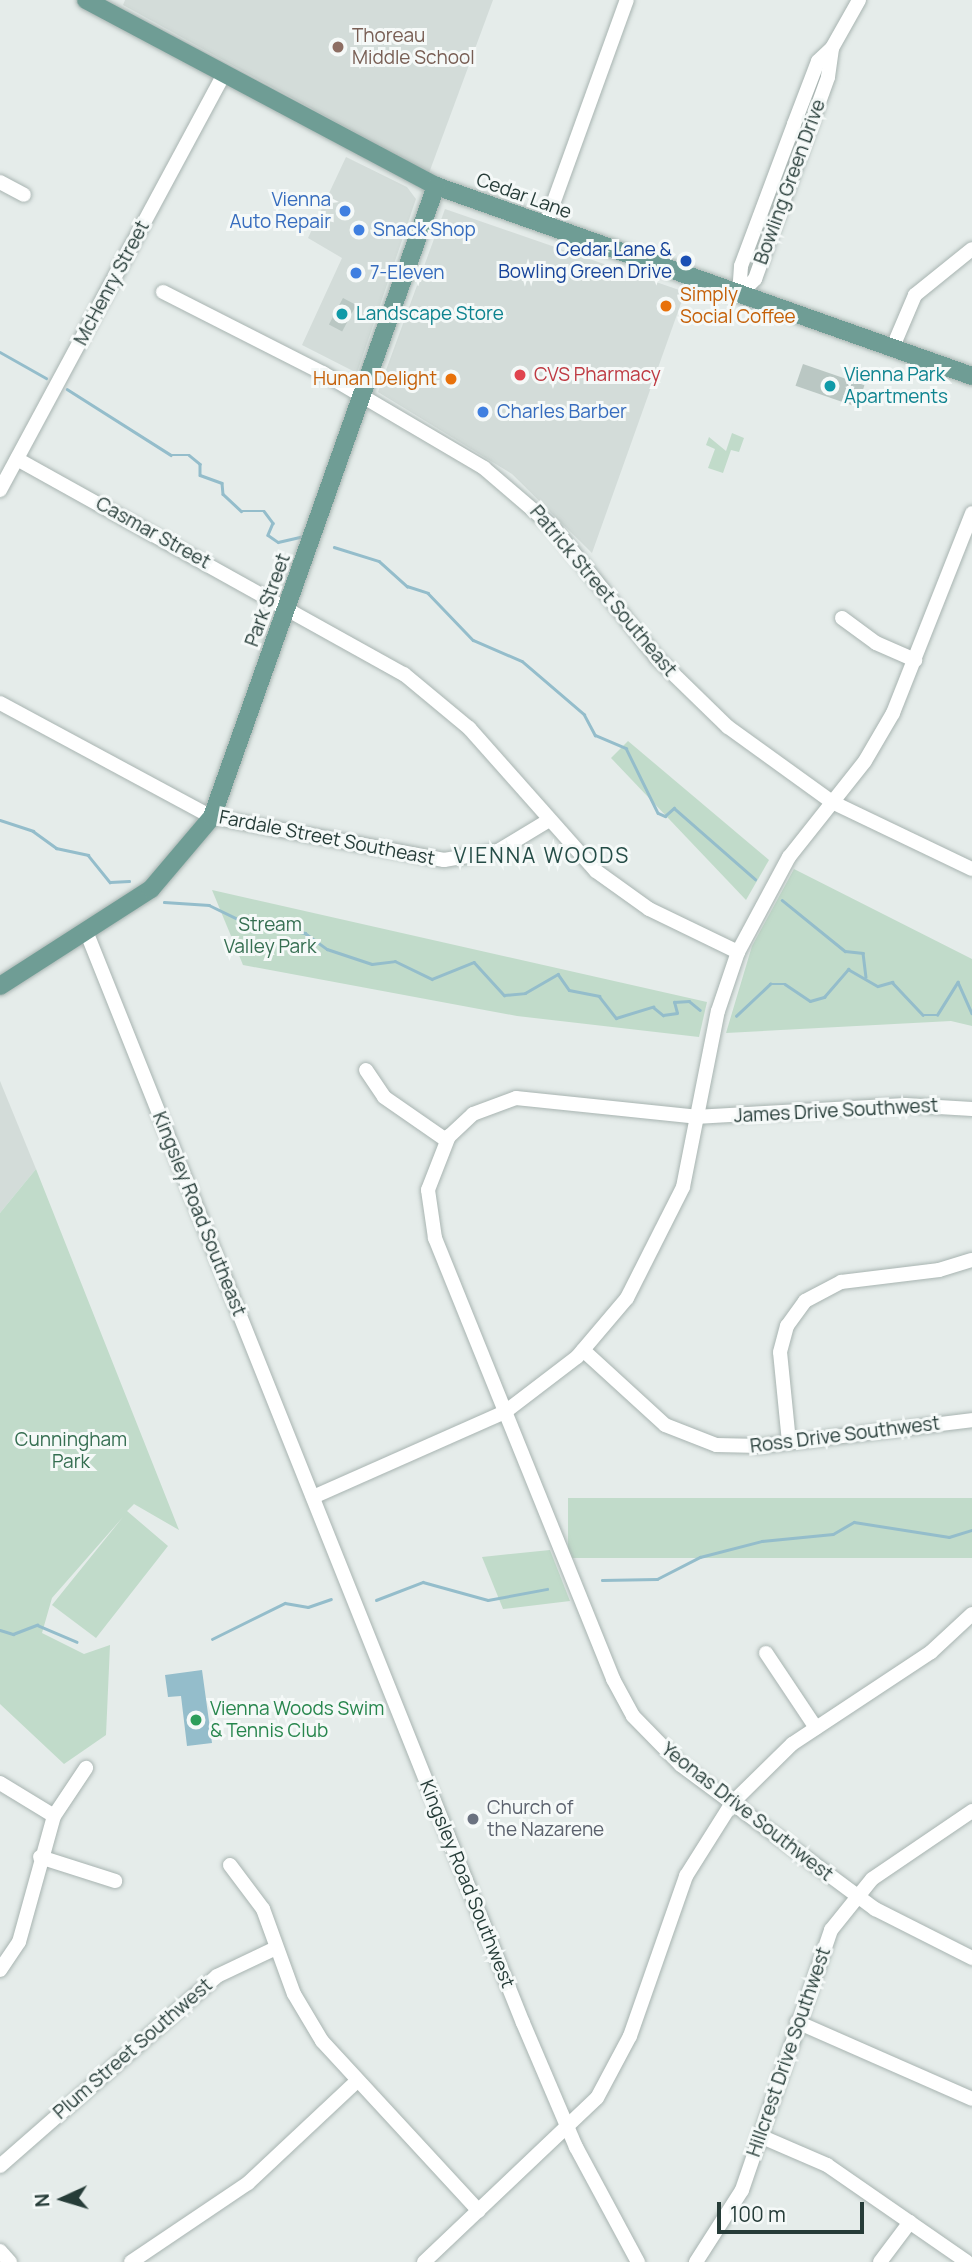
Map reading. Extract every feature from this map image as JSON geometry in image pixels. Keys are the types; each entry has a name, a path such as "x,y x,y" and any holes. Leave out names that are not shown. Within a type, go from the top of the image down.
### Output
{"main road":[{"name":"Cedar Lane","path":"86,0 436,186 972,376"},
{"name":"Park Street","path":"0,986 157,883 212,817 436,186"}],"street":[{"path":"545,226 627,0"},
{"name":"Bowling Green Drive","path":"739,295 755,279 828,77 832,48 859,0"},
{"name":"McHenry Street","path":"0,490 223,75"},
{"path":"0,182 24,195"},
{"path":"892,349 915,295 972,249"},
{"name":"Patrick Street Southeast","path":"163,292 363,397 516,491 573,549 694,696 766,758 832,802 972,869"},
{"name":"Casmar Street","path":"17,459 374,654 441,702 546,822 625,893 738,953"},
{"path":"313,1497 505,1412 583,1350 626,1298 660,1242 683,1187 718,1011 738,953 769,889 879,740 915,660 972,513"},
{"path":"842,618 876,643 915,660"},
{"name":"Fardale Street Southeast","path":"0,703 212,817 444,860 498,851 546,822"},
{"name":"Kingsley Road Southeast","path":"86,932 313,1497"},
{"path":"366,1070 384,1097 446,1140"},
{"name":"James Drive Southwest","path":"446,1140 473,1114 516,1098 699,1117 905,1105 972,1109"},
{"name":"Yeonas Drive Southwest","path":"446,1140 430,1174 430,1223 622,1697 662,1748 732,1803 856,1895 904,1927 972,1958"},
{"path":"789,1442 780,1352 800,1306 841,1282 939,1270 972,1259"},
{"name":"Ross Drive Southwest","path":"583,1350 650,1414 680,1434 735,1447 972,1420"},
{"name":"Kingsley Road Southwest","path":"313,1497 568,2128 638,2262"},
{"path":"424,2262 597,2098 622,2054 678,1895 732,1803 769,1763 816,1728 931,1652 971,1617"},
{"path":"766,1653 816,1728"},
{"path":"0,1970 19,1942 40,1857 54,1816 86,1768"},
{"path":"0,1783 54,1816"},
{"name":"Hillcrest Drive Southwest","path":"696,2262 732,2211 760,2136 822,1948 856,1895 972,1811"},
{"path":"40,1857 115,1881"},
{"path":"230,1865 263,1909 276,1948 306,2017 357,2081 479,2211"},
{"name":"Plum Street Southwest","path":"0,2166 217,1976 276,1948"},
{"path":"797,2022 972,2099"},
{"path":"131,2262 248,2183 357,2081"},
{"path":"760,2136 827,2165 967,2262"},
{"path":"880,2262 910,2222"},
{"path":"0,2250 10,2262"}],"shaded area":[{"name":"Thoreau Middle School","path":"125,0 493,0 429,173 123,5"},
{"path":"346,157 407,187 416,199 357,373 302,345 342,258 308,238"},
{"path":"445,209 685,292 592,553 512,474 378,392"},
{"path":"0,1081 36,1169 0,1213"}],"green space":[{"path":"732,433 744,438 739,452 731,450 723,473 708,468 715,449 706,445 709,437 726,451"},
{"path":"628,741 769,860 746,900 611,758"},
{"path":"794,869 972,959 972,1026 951,1021 726,1033 752,946"},
{"name":"Stream Valley Park","path":"212,890 707,1002 699,1037 517,1016 243,965"},
{"name":"Cunningham Park","path":"36,1169 179,1530 134,1504 127,1511 168,1546 96,1638 52,1605 123,1517 52,1598 42,1633 84,1654 110,1645 106,1735 64,1764 0,1704 0,1213"},
{"path":"568,1498 972,1498 972,1558 568,1558"},
{"path":"550,1550 570,1601 503,1609 482,1557"}],"water":[{"name":"Vienna Woods Swim & Tennis Club","path":"202,1670 212,1743 187,1746 181,1696 168,1697 165,1675"}],"building":[{"name":"Landscape Store","path":"343,298 356,305 342,332 329,324"},
{"name":"Vienna Park Apartments","path":"803,364 864,385 857,407 796,386"}],"waterway":[{"path":"0,352 46,378"},
{"path":"67,389 171,455 189,455 200,464 200,475 222,483 223,494 241,511 264,511 273,523 268,535 278,542 300,537"},
{"path":"334,547 379,561 407,586 428,593 473,640 522,661 584,714 595,735 626,748 658,813 665,816 674,808 755,879"},
{"path":"0,820 33,831 56,848 88,855 110,882 129,881"},
{"path":"782,900 845,951 863,953 866,977"},
{"path":"164,902 209,905 246,923 305,933 327,949 372,964 395,961 432,979 474,962 504,995 525,993 558,974 569,990 599,996 616,1018 653,1007 663,1015 677,1013 674,1002 689,1001 700,1010"},
{"path":"736,1016 770,984 785,984 810,1001 824,997 848,969 878,986 892,982 923,1015 937,1015 958,982 972,1013"},
{"path":"602,1580 657,1579 700,1557 762,1541 833,1534 854,1522 949,1537 972,1530"},
{"path":"376,1600 423,1582 488,1600 547,1589"},
{"path":"212,1639 285,1603 308,1607 331,1599"},
{"path":"0,1630 13,1634 37,1625 77,1642"}],"place":[{"name":"Thoreau Middle School","path":"338,47"},
{"name":"Vienna Auto Repair","path":"345,211"},
{"name":"Snack Shop","path":"359,230"},
{"name":"Cedar Lane & Bowling Green Drive","path":"686,261"},
{"name":"7-Eleven","path":"356,273"},
{"name":"Simply Social Coffee","path":"666,306"},
{"name":"Landscape Store","path":"342,314"},
{"name":"CVS Pharmacy","path":"520,375"},
{"name":"Hunan Delight","path":"451,379"},
{"name":"Vienna Park Apartments","path":"830,386"},
{"name":"Charles Barber","path":"483,412"},
{"name":"Vienna Woods Swim & Tennis Club","path":"196,1720"},
{"name":"Church of the Nazarene","path":"473,1819"}],"district":[{"name":"VIENNA WOODS","path":"542,855"}]}
